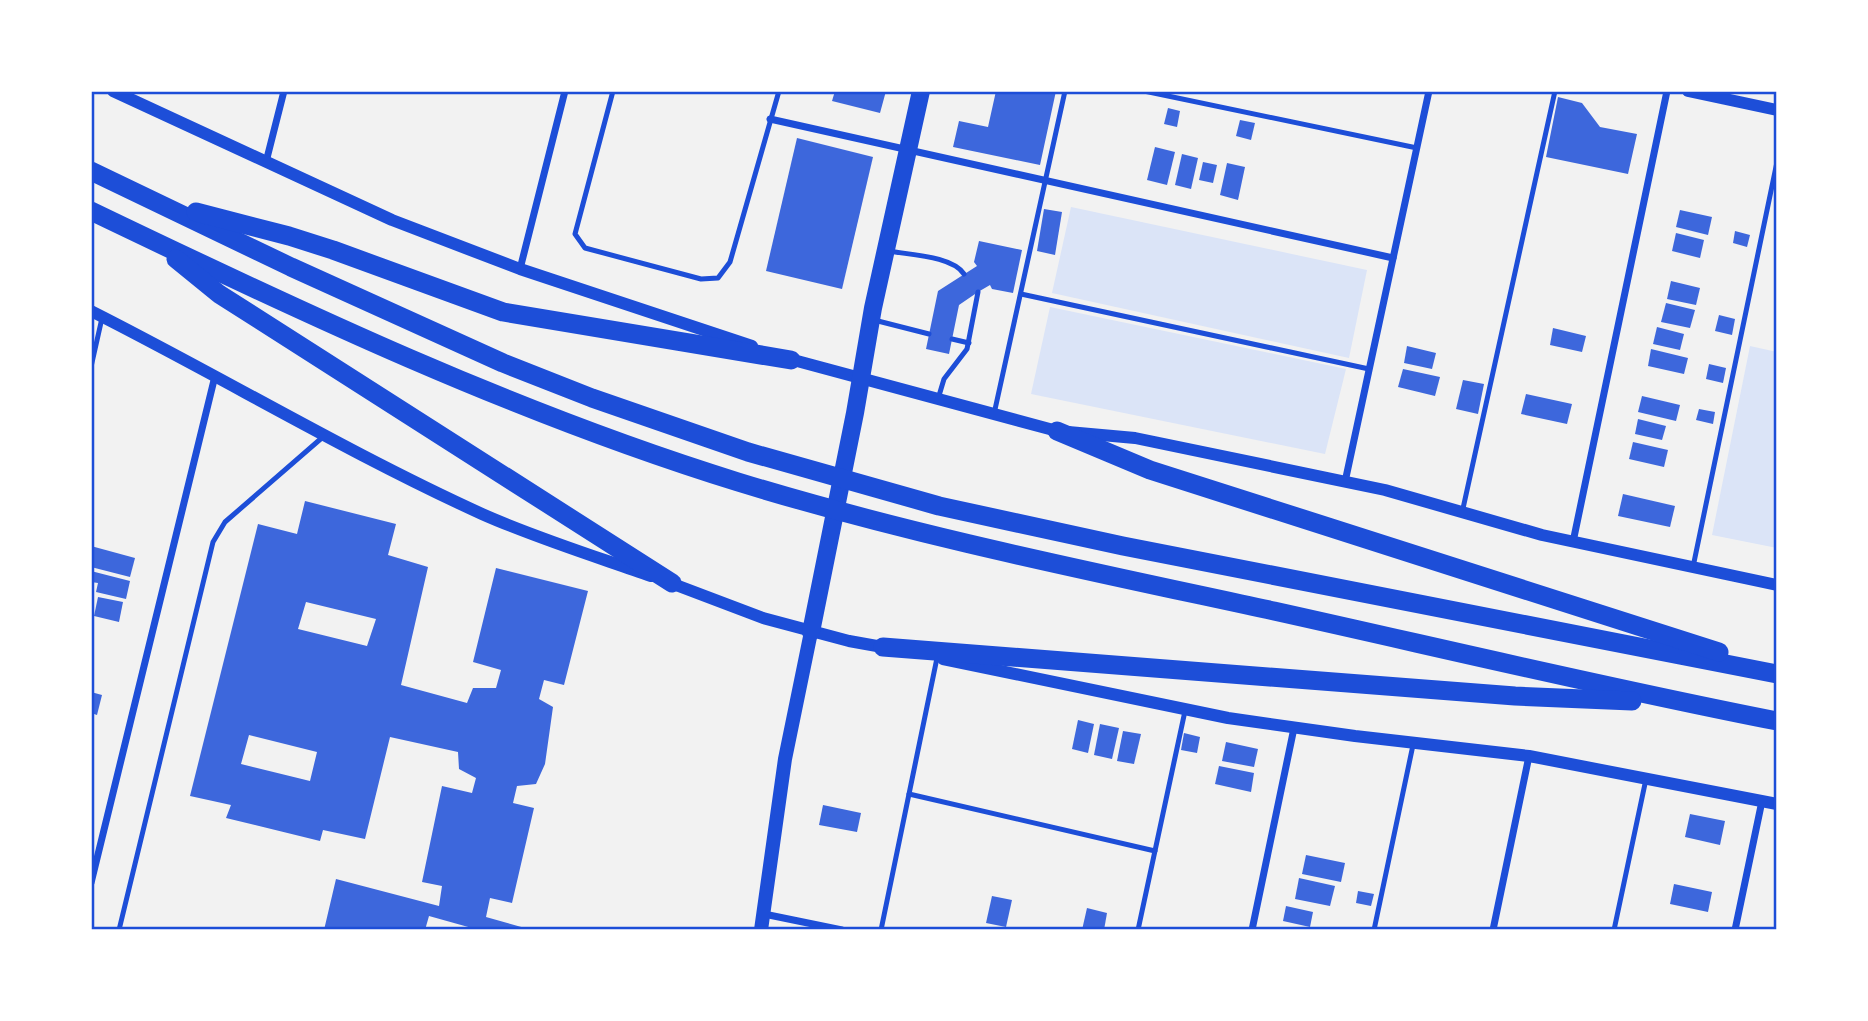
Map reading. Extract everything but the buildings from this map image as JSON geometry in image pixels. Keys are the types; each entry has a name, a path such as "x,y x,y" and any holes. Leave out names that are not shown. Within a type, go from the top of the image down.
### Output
{"highway":[{"path":"91,172 314,278 503,363 614,406 748,452 939,506 1123,546 1777,673"},
{"path":"159,203 311,243 503,312 791,360"},
{"path":"91,211 328,323 490,392 620,442 739,482 937,537 1777,721"},
{"path":"153,241 219,295 672,583"},
{"path":"1057,431 1150,470 1777,673"},
{"path":"883,647 1515,696 1691,704"}],"main road":[{"path":"761,930 785,759 855,413 871,320 921,91"}],"street":[{"path":"113,91 392,220 520,268 791,360 1057,431 1135,438 1385,490 1573,542 1777,585"},
{"path":"267,162 284,91"},
{"path":"520,268 565,91"},
{"path":"1345,482 1429,91"},
{"path":"1573,542 1667,91"},
{"path":"1688,91 1777,110"},
{"path":"770,119 1393,258"},
{"path":"97,314 370,460 482,514 538,537 672,583 763,618 811,632 1185,709 1294,727 1529,756 1777,804"},
{"path":"91,883 215,376"},
{"path":"1252,930 1294,727"},
{"path":"1493,930 1529,756"},
{"path":"1735,930 1762,801"},
{"path":"764,914 842,930"}],"lane":[{"path":"613,91 575,234 584,248 701,279 718,278 730,262 779,91"},
{"path":"995,414 1065,91"},
{"path":"1144,91 1417,148"},
{"path":"1462,513 1555,91"},
{"path":"1693,567 1777,164"},
{"path":"886,250 950,262 960,267 964,274"},
{"path":"938,399 944,379 967,349 978,292"},
{"path":"1021,293 1369,369"},
{"path":"91,366 97,314"},
{"path":"871,320 929,334"},
{"path":"952,339 969,343"},
{"path":"120,930 214,542 225,522 325,436"},
{"path":"881,930 937,658"},
{"path":"1138,930 1185,709"},
{"path":"1374,930 1413,743"},
{"path":"1614,930 1646,777"},
{"path":"909,794 1155,851"}],"shaded area":[{"path":"1071,207 1367,270 1349,358 1052,293"},
{"path":"1050,307 1346,369 1325,454 1031,394"},
{"path":"1750,346 1777,352 1777,548 1712,535"}]}
